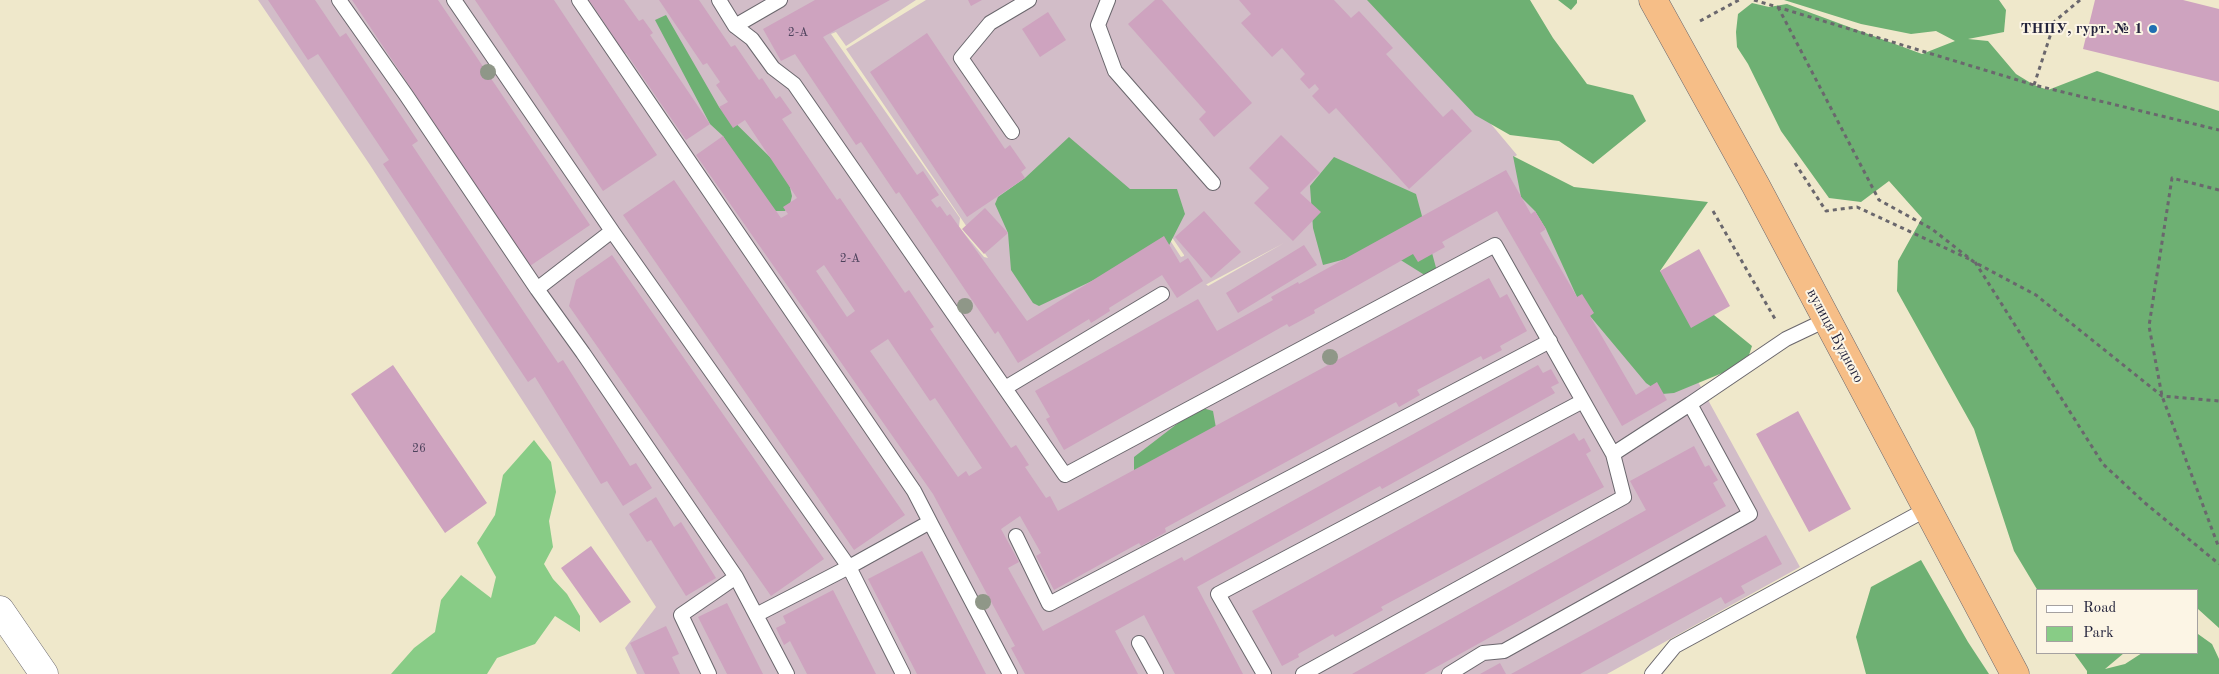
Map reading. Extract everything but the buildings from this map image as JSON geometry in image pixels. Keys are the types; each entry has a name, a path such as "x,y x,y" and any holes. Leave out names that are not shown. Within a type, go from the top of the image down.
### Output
{"highway":[{"name":"вулиця Будного","path":"1653,0 1756,186 2015,674"}],"street":[{"path":"0,610 44,674"}],"lane":[{"path":"339,0 736,577 787,674"},
{"path":"454,0 612,231 848,567 903,674"},
{"path":"579,0 909,483 1010,674"},
{"path":"719,0 735,26 752,39 773,68 794,84 1065,475 1495,245 1613,454 1624,497 1303,674"},
{"path":"735,26 780,0"},
{"path":"1012,132 961,58 990,23 1029,0"},
{"path":"1108,0 1098,25 1115,71 1213,183"},
{"path":"537,289 612,231"},
{"path":"1005,388 1162,294"},
{"path":"1613,454 1786,339 1826,320"},
{"path":"1016,536 1049,604 1550,342"},
{"path":"1264,674 1218,594 1583,400"},
{"path":"1449,674 1483,653 1504,651 1750,514 1690,404"},
{"path":"1652,674 1675,646 1927,509"},
{"path":"756,615 930,522"},
{"path":"709,674 681,615 736,577"},
{"path":"1139,643 1156,674"}],"path":[{"path":"1672,35 1739,0"},
{"path":"1754,0 2034,85 2219,130"},
{"path":"2034,85 2055,21 2080,0"},
{"path":"1778,7 1879,200 1932,229 1974,262 2102,464 2145,503 2219,564"},
{"path":"1795,163 1826,211 1857,207 1974,262 2036,295 2162,396 2219,401"},
{"path":"2219,190 2172,178 2149,326 2162,396 2219,548"},
{"path":"1713,211 1786,339"}],"shaded area":[{"path":"258,0 916,0 846,46 836,32 831,34 960,218 959,227 984,257 988,258 846,49 926,0 1387,0 1517,155 1514,157 1686,360 1800,567 1607,674 637,674 625,648 656,607 370,165","holes":["1165,227 1184,255 1184,256 1181,257 1164,231","1284,243 1208,286 1206,284 1207,284"]}],"green space":[{"path":"1367,0 1530,0 1553,38 1587,84 1633,95 1646,121 1593,164 1559,141 1510,135 1475,115"},
{"path":"1558,0 1577,0 1577,3 1571,10"},
{"path":"1784,0 1999,0 2006,10 2004,32 1968,39 1988,41 2016,74 2034,85 2048,90 2097,71 2219,111 2219,628 2199,610 2199,589 2037,589 2014,551 1974,429 1897,291 1898,261 1922,218 1889,181 1861,202 1829,198 1781,131 1748,64 1737,47 1738,14 1752,3 1769,7 1787,4 1922,54 1955,41 1936,31 1911,34 1861,24"},
{"path":"666,15 719,107 781,168 788,179 792,196 790,204 785,211 769,211 723,136 710,124 655,20"},
{"path":"1069,137 1130,189 1177,189 1185,214 1160,263 1128,264 1039,306 1033,303 1011,270 1008,233 995,204 998,197 1025,178"},
{"path":"1513,156 1574,187 1708,202 1660,271 1752,346 1749,355 1732,369 1674,393 1662,394 1646,383 1590,316 1577,297 1546,229 1535,211 1521,197"},
{"path":"1334,157 1416,194 1438,275 1431,279 1383,249 1323,265 1313,228 1310,186"},
{"path":"1199,407 1213,411 1216,428 1134,478 1134,457"},
{"path":"534,440 551,462 556,492 549,521 553,547 544,564 553,579 567,594 580,616 580,632 555,616 535,644 497,658 487,674 391,674 414,648 435,632 441,600 461,575 491,598 496,577 477,543 495,515 503,475"},
{"path":"1921,560 1968,642 1989,674 1866,674 1856,637 1871,587"},
{"path":"2199,635 2212,644 2219,659 2219,674 2087,674 2087,671 2075,654 2123,654 2105,669 2125,664 2140,654 2199,654"}],"place":[{"name":"ТНПУ, гурт. № 1","path":"2153,29"}]}
